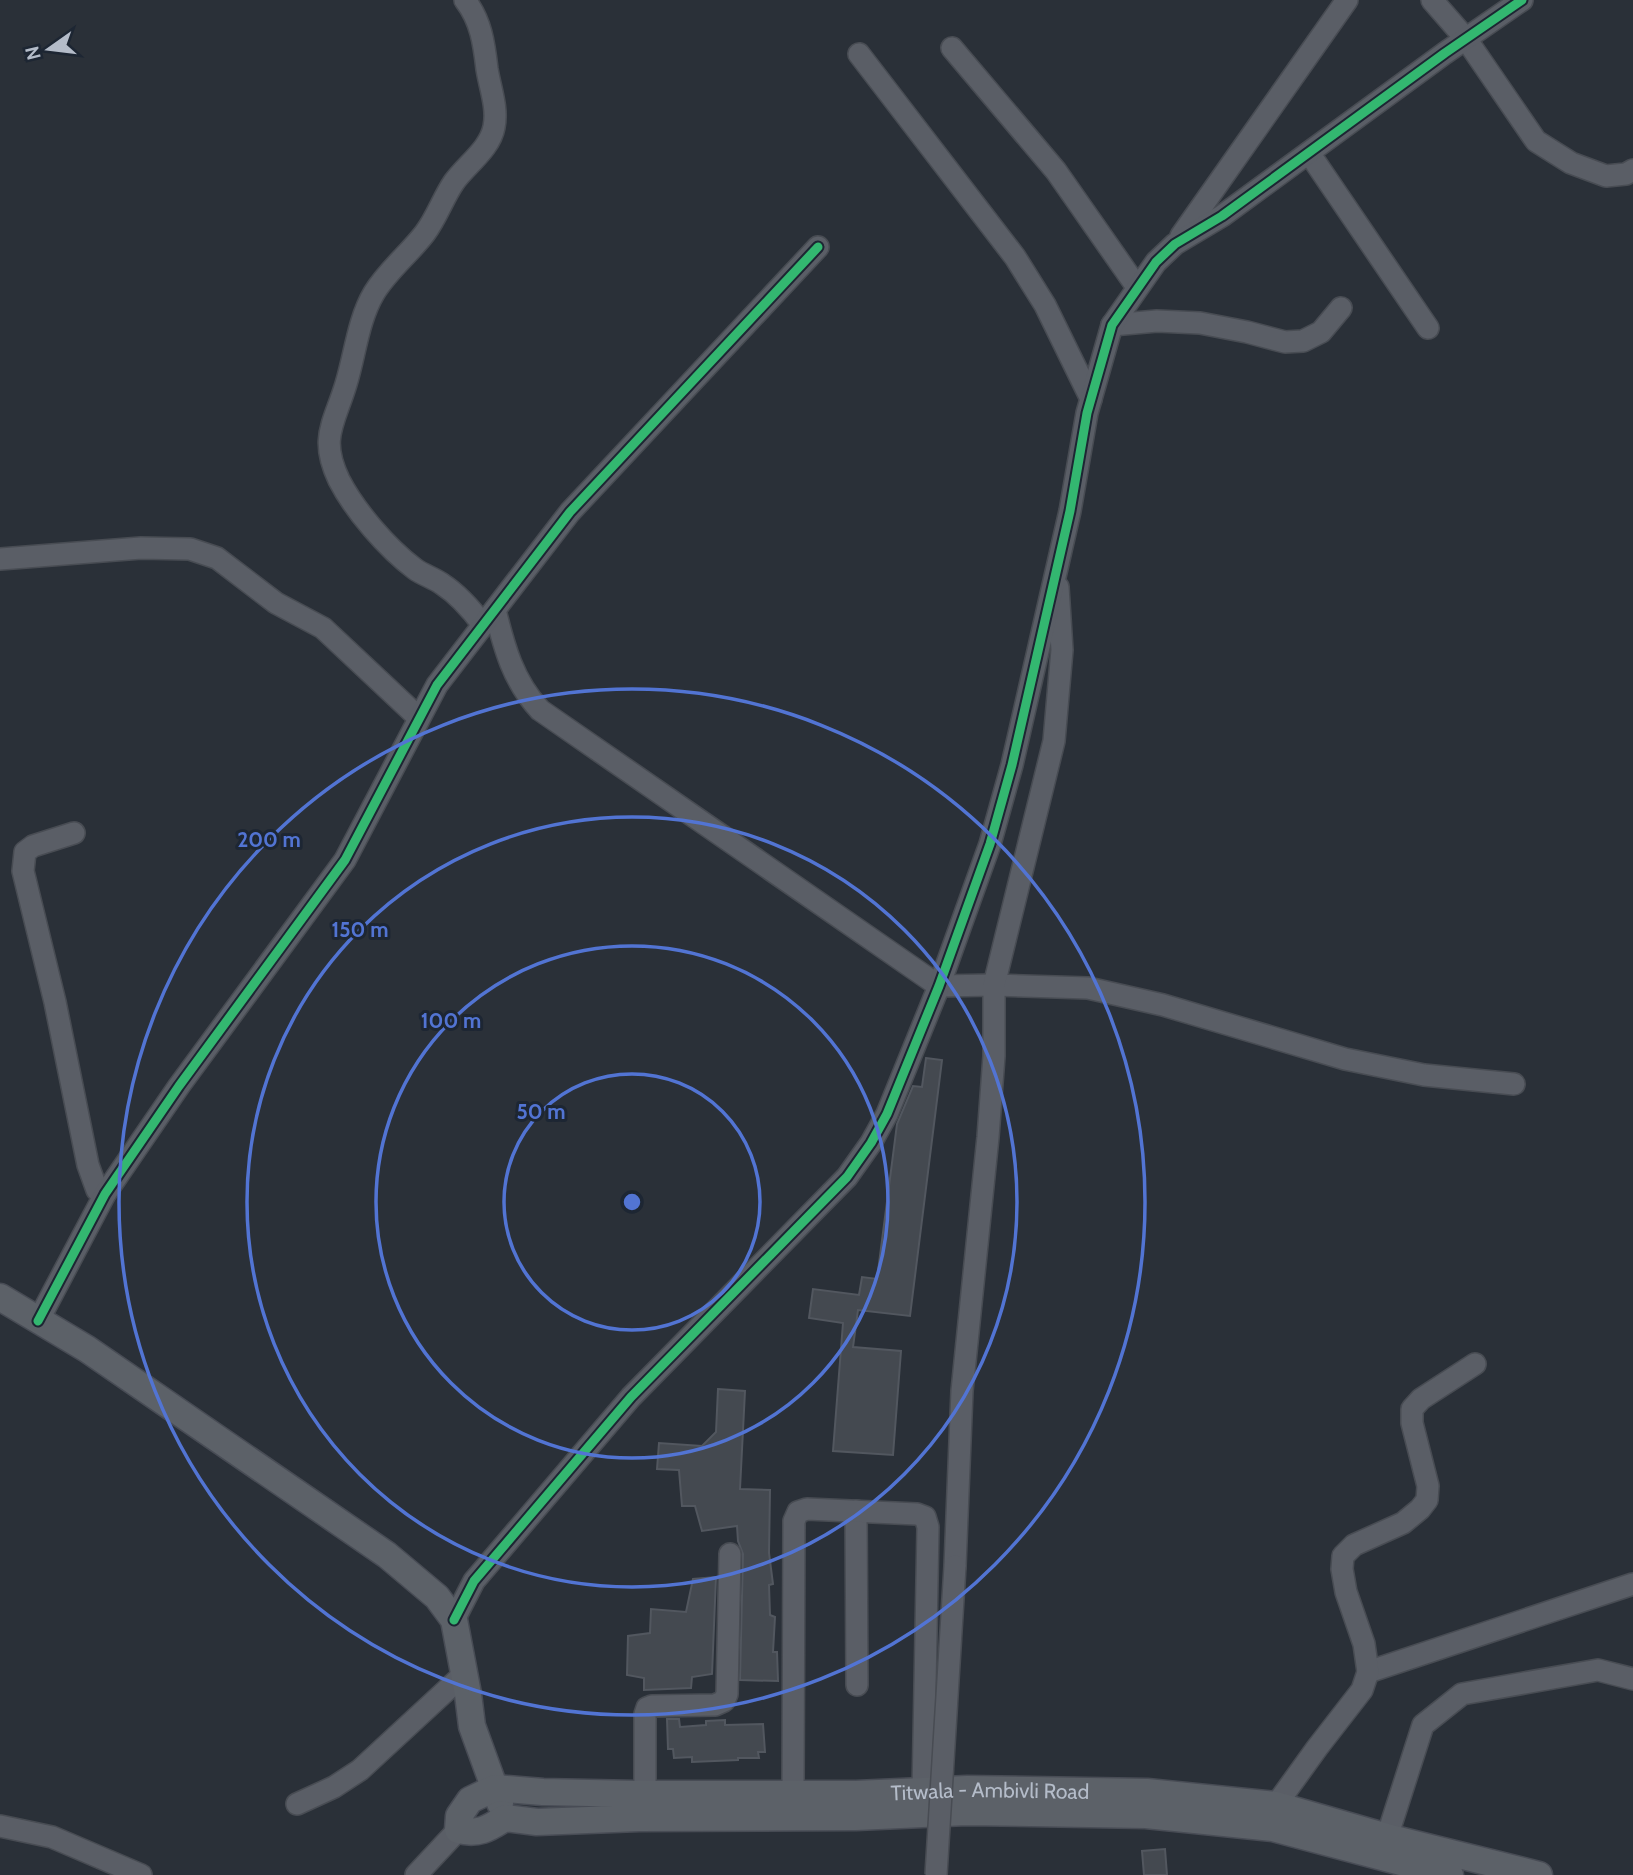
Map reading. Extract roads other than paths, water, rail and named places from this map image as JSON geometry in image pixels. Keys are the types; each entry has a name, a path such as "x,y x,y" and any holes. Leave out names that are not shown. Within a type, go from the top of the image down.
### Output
{"main road":[{"path":"0,1297 86,1349 387,1555 437,1597 454,1620 472,1726 495,1788 505,1818 485,1831 469,1833 458,1830 459,1815 470,1800 495,1788"},
{"name":"Titwala - Ambivli Road","path":"495,1788 645,1806 856,1817 967,1812 1275,1816 1450,1875"},
{"name":"Titwala - Ambivli Road","path":"505,1818 537,1822 645,1806 793,1793 967,1789 1147,1791 1387,1837 1539,1875"}],"street":[{"path":"465,0 477,19 483,36 495,107 494,128 486,144 454,181 428,229 373,294 328,435 329,454 340,481 365,517 398,555 489,617 525,694 540,710 939,986 1088,988 1163,1005 1345,1059 1424,1075 1514,1084"},
{"path":"454,1620 474,1581 631,1397 847,1177 887,1114 939,986 990,844 1012,765 1091,399 1112,325 1156,262 1175,244 1347,0"},
{"path":"1432,0 1466,39 1536,141 1571,163 1606,176 1626,174 1633,170"},
{"path":"1175,244 1222,216 1522,0"},
{"path":"952,48 1056,171 1137,288"},
{"path":"859,54 1015,257 1045,305 1091,399"},
{"path":"1309,153 1428,328"},
{"path":"38,1321 105,1194 179,1086 345,860 437,685 570,512 818,247"},
{"path":"1112,325 1157,321 1200,323 1285,342 1303,341 1321,332 1341,308"},
{"path":"0,559 141,548 190,549 217,558 276,603 323,628 419,718"},
{"path":"936,1875 955,1566 962,1391 994,1056 994,985 1054,741 1062,650 1057,564"},
{"path":"74,833 33,846 25,852 23,871 55,1002 88,1166 97,1190 105,1194"},
{"path":"1275,1816 1317,1748 1363,1690 1368,1672 1364,1644 1346,1592 1343,1556 1354,1545 1403,1523 1427,1500 1429,1486 1412,1423 1412,1409 1421,1399 1475,1364"},
{"path":"793,1793 794,1521 798,1512 807,1509 917,1514 925,1517 928,1527 923,1792"},
{"path":"856,1511 857,1685"},
{"path":"645,1806 647,1708 715,1705 724,1701 727,1694 730,1554"},
{"path":"1368,1672 1633,1584"},
{"path":"1387,1837 1423,1725 1462,1694 1598,1670 1633,1679"},
{"path":"298,1804 334,1787 360,1770 464,1674"},
{"path":"0,1826 52,1837 141,1875"},
{"path":"416,1875 458,1830"}]}
